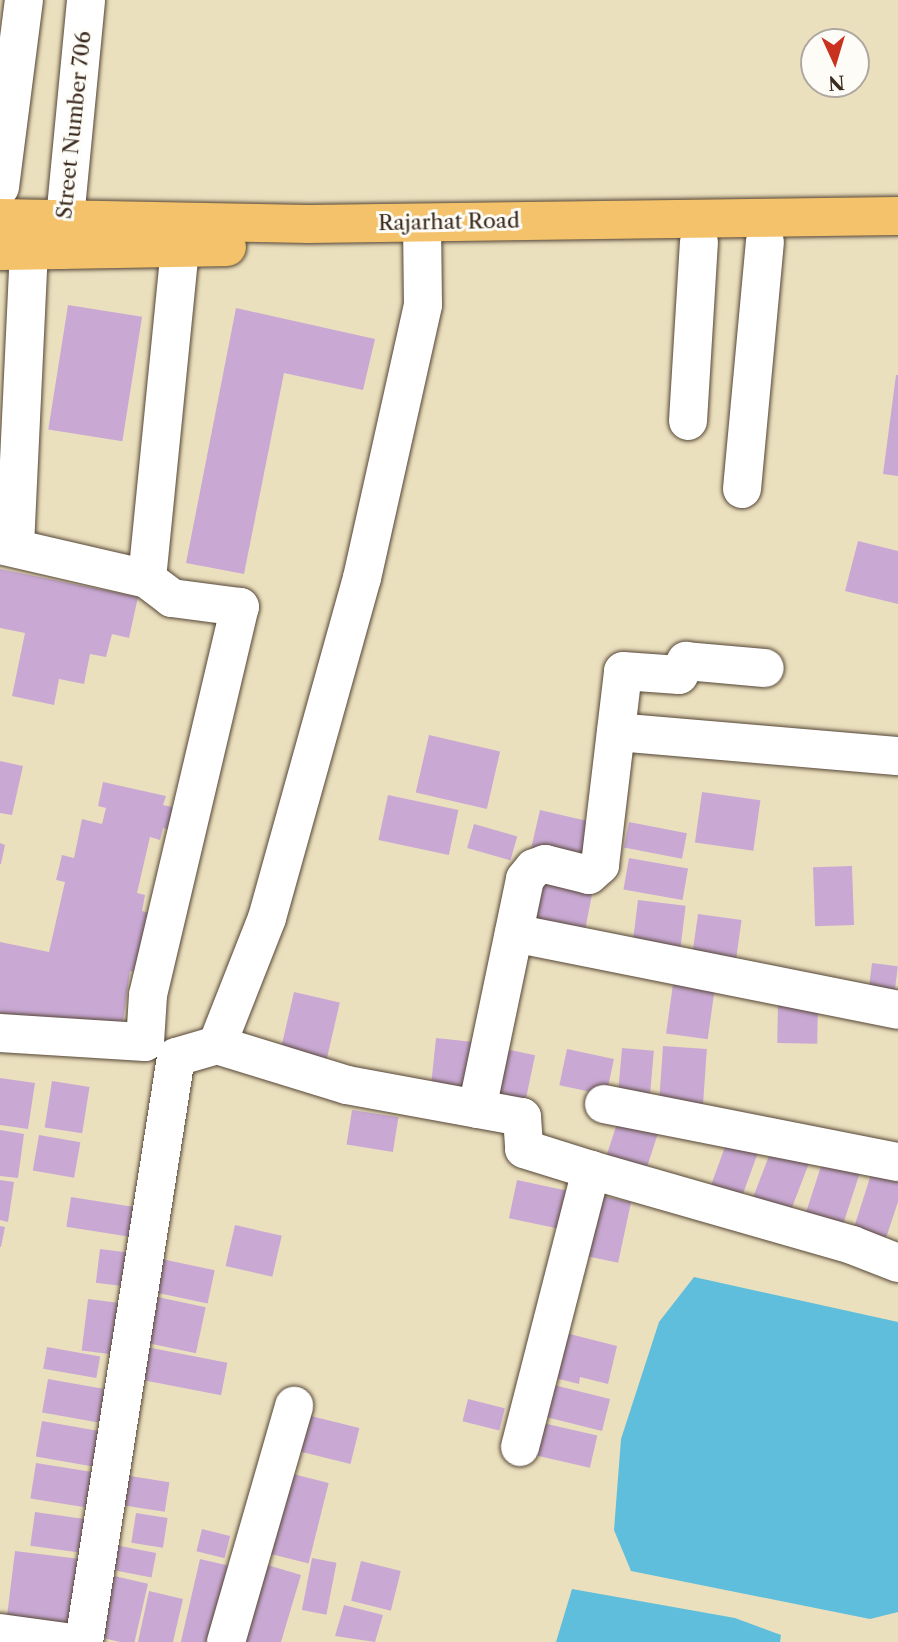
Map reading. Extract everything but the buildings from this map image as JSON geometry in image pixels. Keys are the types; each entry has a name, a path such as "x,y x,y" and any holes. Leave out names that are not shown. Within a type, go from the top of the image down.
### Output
{"main road":[{"name":"Rajarhat Road","path":"39,243 898,216"},
{"name":"Rajarhat Road","path":"0,218 39,243 180,248 422,233 699,242 898,242"}],"street":[{"path":"0,187 23,0"},
{"name":"Street Number 706","path":"8,546 39,243 86,0"},
{"path":"217,1045 267,918 362,579 412,372 423,305 422,233"},
{"path":"688,421 699,242"},
{"path":"741,489 765,242"},
{"path":"147,579 180,248"},
{"path":"8,546 147,579 172,598 240,607 148,995 161,1049 84,1642"},
{"path":"477,1109 525,879 534,868 545,864 589,875 600,865 623,671 679,675 686,661 765,667"},
{"path":"616,732 898,756"},
{"path":"514,933 898,1010"},
{"path":"0,1033 161,1049 217,1045 347,1086 522,1117 524,1149 852,1245 898,1263"},
{"path":"604,1104 898,1162"},
{"path":"520,1447 591,1170"},
{"path":"226,1642 294,1406"},
{"path":"0,1633 65,1642"}],"water":[{"path":"694,1277 898,1322 898,1612 870,1619 631,1571 614,1530 621,1439 659,1322"},
{"path":"572,1589 735,1618 781,1635 780,1642 556,1642"}]}
